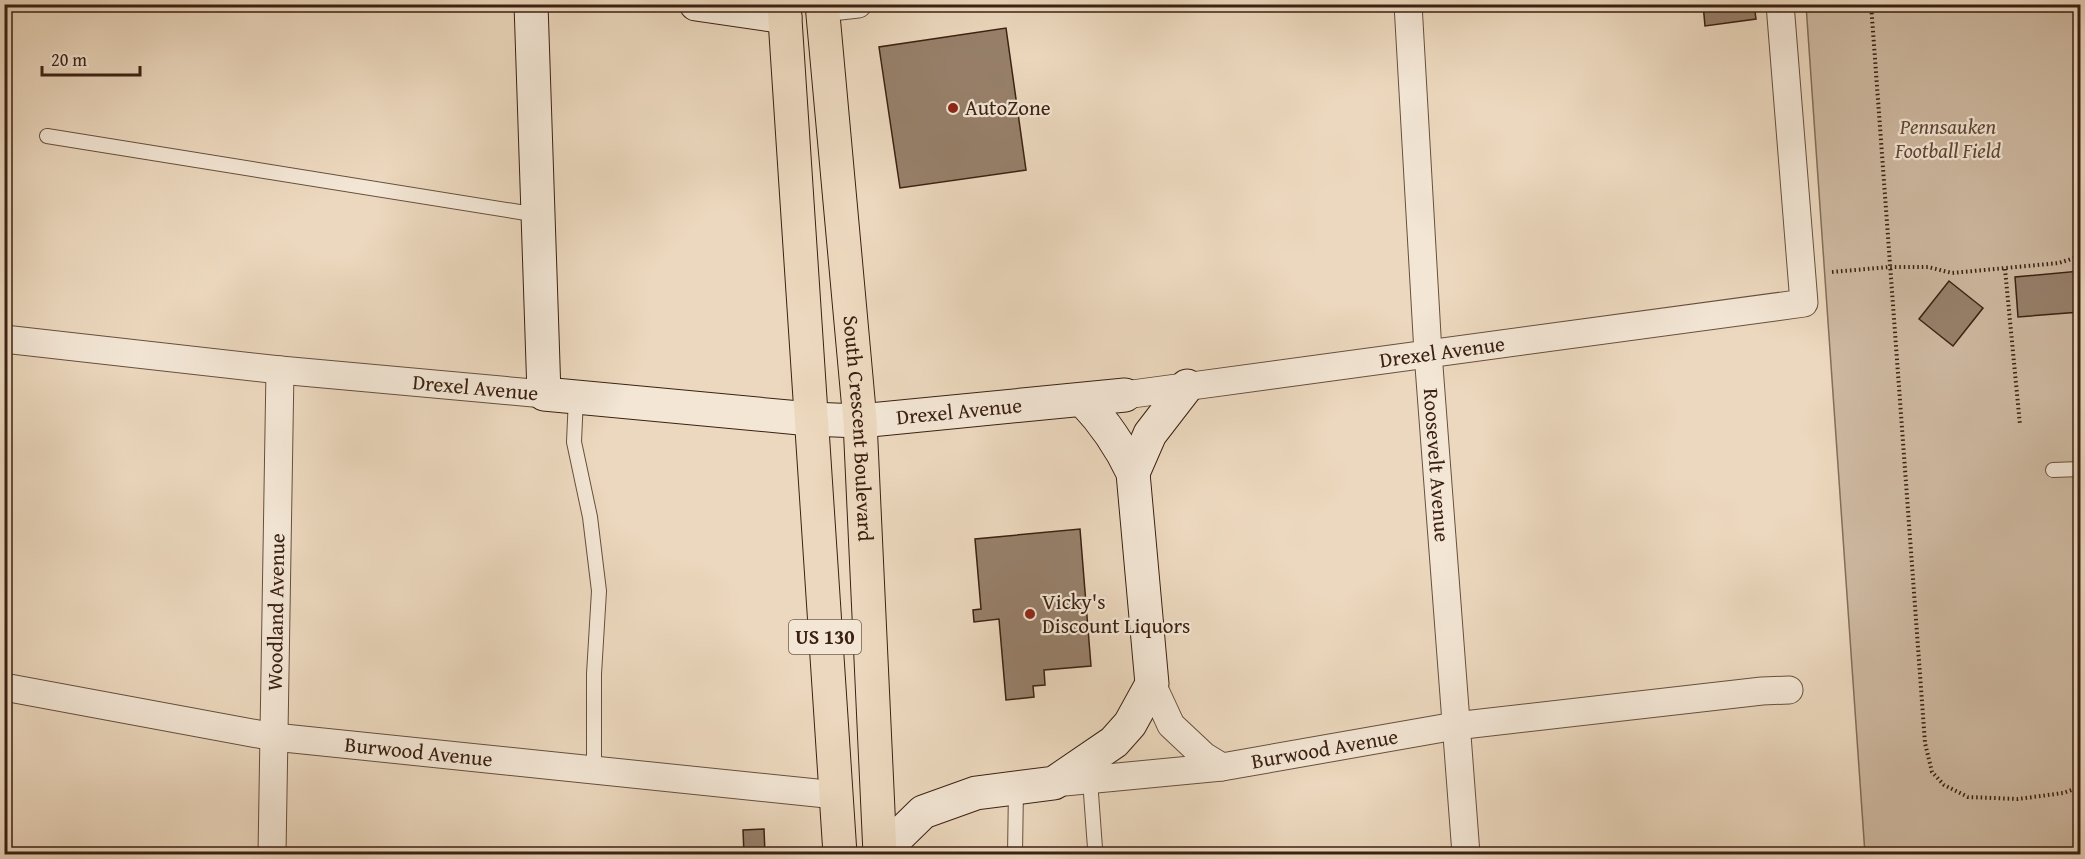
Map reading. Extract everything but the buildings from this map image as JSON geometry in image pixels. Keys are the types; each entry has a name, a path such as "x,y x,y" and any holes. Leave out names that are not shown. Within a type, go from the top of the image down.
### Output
{"highway":[{"name":"South Crescent Boulevard","path":"822,7 860,421 880,855"},
{"name":"US 130","path":"784,11 840,855"}],"street":[{"path":"531,4 544,394"},
{"path":"696,4 784,11"},
{"path":"822,7 858,4"},
{"name":"Roosevelt Avenue","path":"1408,4 1428,353 1466,855"},
{"path":"1780,4 1802,274"},
{"name":"Drexel Avenue","path":"4,339 280,370 860,421 1125,395 1804,303 1802,274"},
{"name":"Woodland Avenue","path":"272,855 280,370"},
{"path":"1133,473 1150,434 1187,386"},
{"path":"1083,399 1122,449 1133,473 1152,684 1171,725 1204,756 1222,767"},
{"path":"1054,783 1114,742 1130,723 1152,684"},
{"name":"Burwood Avenue","path":"4,687 274,737 836,795"},
{"name":"Burwood Avenue","path":"880,855 923,812 976,793 1222,767 1455,726 1750,692 1790,690"}],"lane":[{"path":"47,136 538,215"},
{"path":"576,397 574,441 590,517 599,591 594,674 594,770"},
{"path":"2053,470 2080,468"},
{"path":"1090,780 1095,848"},
{"path":"1015,855 1016,788"}],"path":[{"path":"1871,4 1925,744 1932,772 1944,785 1968,798 2018,799 2063,793 2080,787"},
{"path":"1802,274 1889,267 1928,267 1952,273 2059,263 2080,256"},
{"path":"2005,268 2019,425"}],"green space":[{"name":"Pennsauken Football Field","path":"1806,5 2080,5 2080,854 1865,854"}],"place":[{"name":"AutoZone","path":"953,108"},
{"name":"Vicky's Discount Liquors","path":"1030,614"}]}
